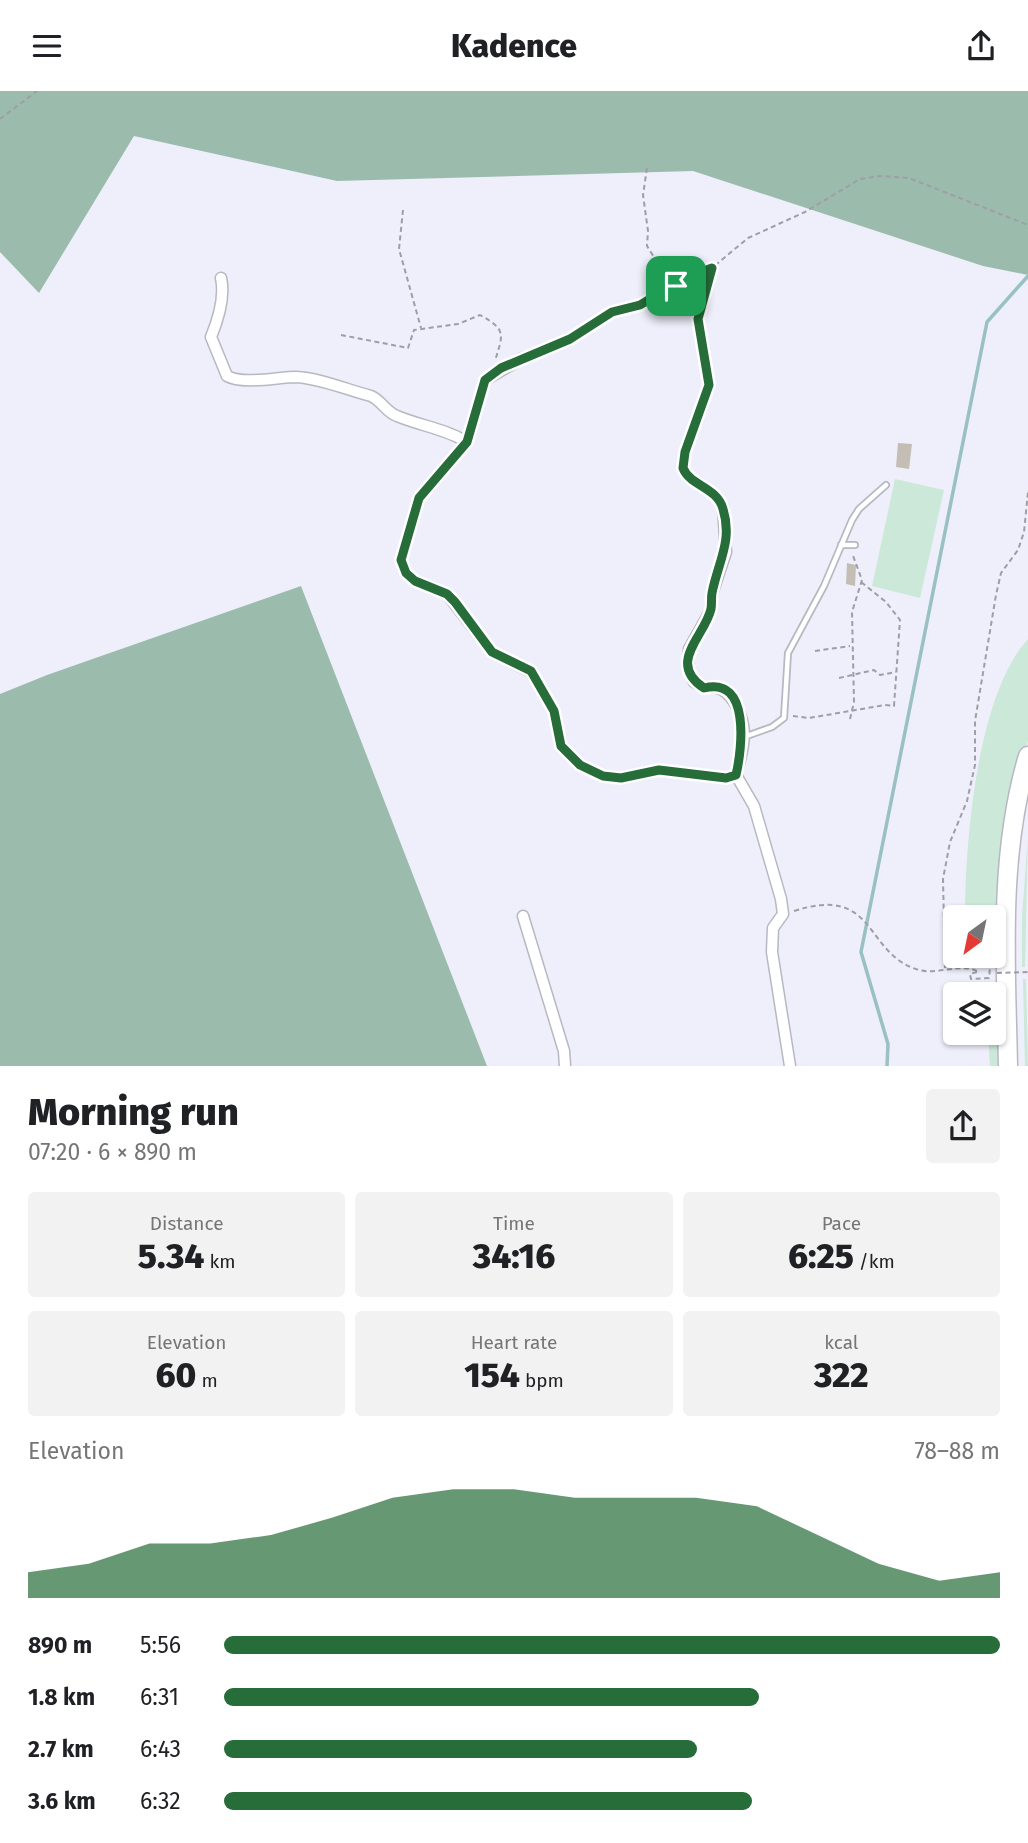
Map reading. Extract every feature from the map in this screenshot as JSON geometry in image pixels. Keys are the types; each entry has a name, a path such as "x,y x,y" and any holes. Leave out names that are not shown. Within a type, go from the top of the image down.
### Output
{"highway":[{"path":"1008,1066 1007,872 1014,814 1028,756"},
{"path":"1017,1066 1016,866 1028,793"}],"street":[{"path":"221,278 223,286 217,326 211,337 227,376 240,382 262,377 300,377 371,395 380,400 393,415 456,435 467,442"},
{"path":"523,358 485,380 477,398 474,427 467,442 419,498 401,560 406,573 415,581 447,594 492,652 531,671 554,711 561,746 580,765 603,776 621,778 659,770 726,778 736,775"},
{"path":"723,507 726,552 712,594 711,610 689,649 688,668 694,682 704,688 714,686 724,689 732,698 743,725 736,775 754,806 783,914 773,928 772,952 790,1066"},
{"path":"523,916 564,1051 565,1066"}],"lane":[{"path":"743,737 772,727 786,714 788,653 824,586 859,509 886,485"},
{"path":"841,545 852,545"}],"path":[{"path":"0,119 37,91"},
{"path":"647,168 643,195 647,246 667,278 700,311"},
{"path":"523,358 570,339 612,312 640,305 676,286 683,279 712,268 748,237 805,212 860,179 881,176 909,178 1028,225"},
{"path":"402,210 399,249 421,329"},
{"path":"712,268 698,319 709,385 685,452 683,468 691,478 706,485 723,507"},
{"path":"341,335 408,348 414,330 458,324 480,315 498,325 502,335 491,376"},
{"path":"945,905 945,866 954,829 967,801 975,765 975,721 996,595 1001,573 1018,550 1024,532 1028,492"},
{"path":"849,719 852,711 852,612 862,574 852,545"},
{"path":"786,714 809,718 894,706 900,620 886,602 861,582"},
{"path":"815,651 851,646"},
{"path":"839,678 877,669 880,675 897,672"},
{"path":"783,914 819,903 851,909 906,964 933,971 945,968 977,971 970,974 971,978 989,978 989,968"},
{"path":"993,968 993,980"},
{"path":"997,982 997,973 1028,972"}],"green space":[{"path":"0,91 1028,91 1028,275 983,266 693,171 337,181 134,136 39,293 0,252"},
{"path":"895,479 944,490 920,598 872,586"},
{"path":"301,586 487,1066 0,1066 0,694"},
{"path":"1028,639 1028,741 1021,764 1006,910 1006,905 965,905 971,811 977,771 997,696 1011,664"},
{"path":"1028,836 1025,967 1022,967 1022,917"},
{"path":"1023,979 1026,979 1028,1066 1025,1066"},
{"path":"989,1045 1004,1045 1005,1066 990,1066"}],"building":[{"path":"898,443 912,444 909,469 896,467"},
{"path":"847,563 856,565 855,586 846,584"}],"waterway":[{"path":"887,1066 888,1044 861,952 987,322 1028,276"}],"route":[{"path":"712,268 698,319 709,385 685,452 683,468 685,473 706,485 715,495 723,507 726,528 726,552 712,594 711,610 689,649 688,668 694,682 704,688 714,686 724,689 732,698 743,725 743,745 736,775 726,778 659,770 621,778 603,776 580,765 561,746 554,711 531,671 492,652 455,602 447,594 415,581 406,573 401,560 419,498 431,481 461,451 474,427 477,398 485,380 501,368 570,339 612,312 640,305 676,286 683,279 712,268"}]}
